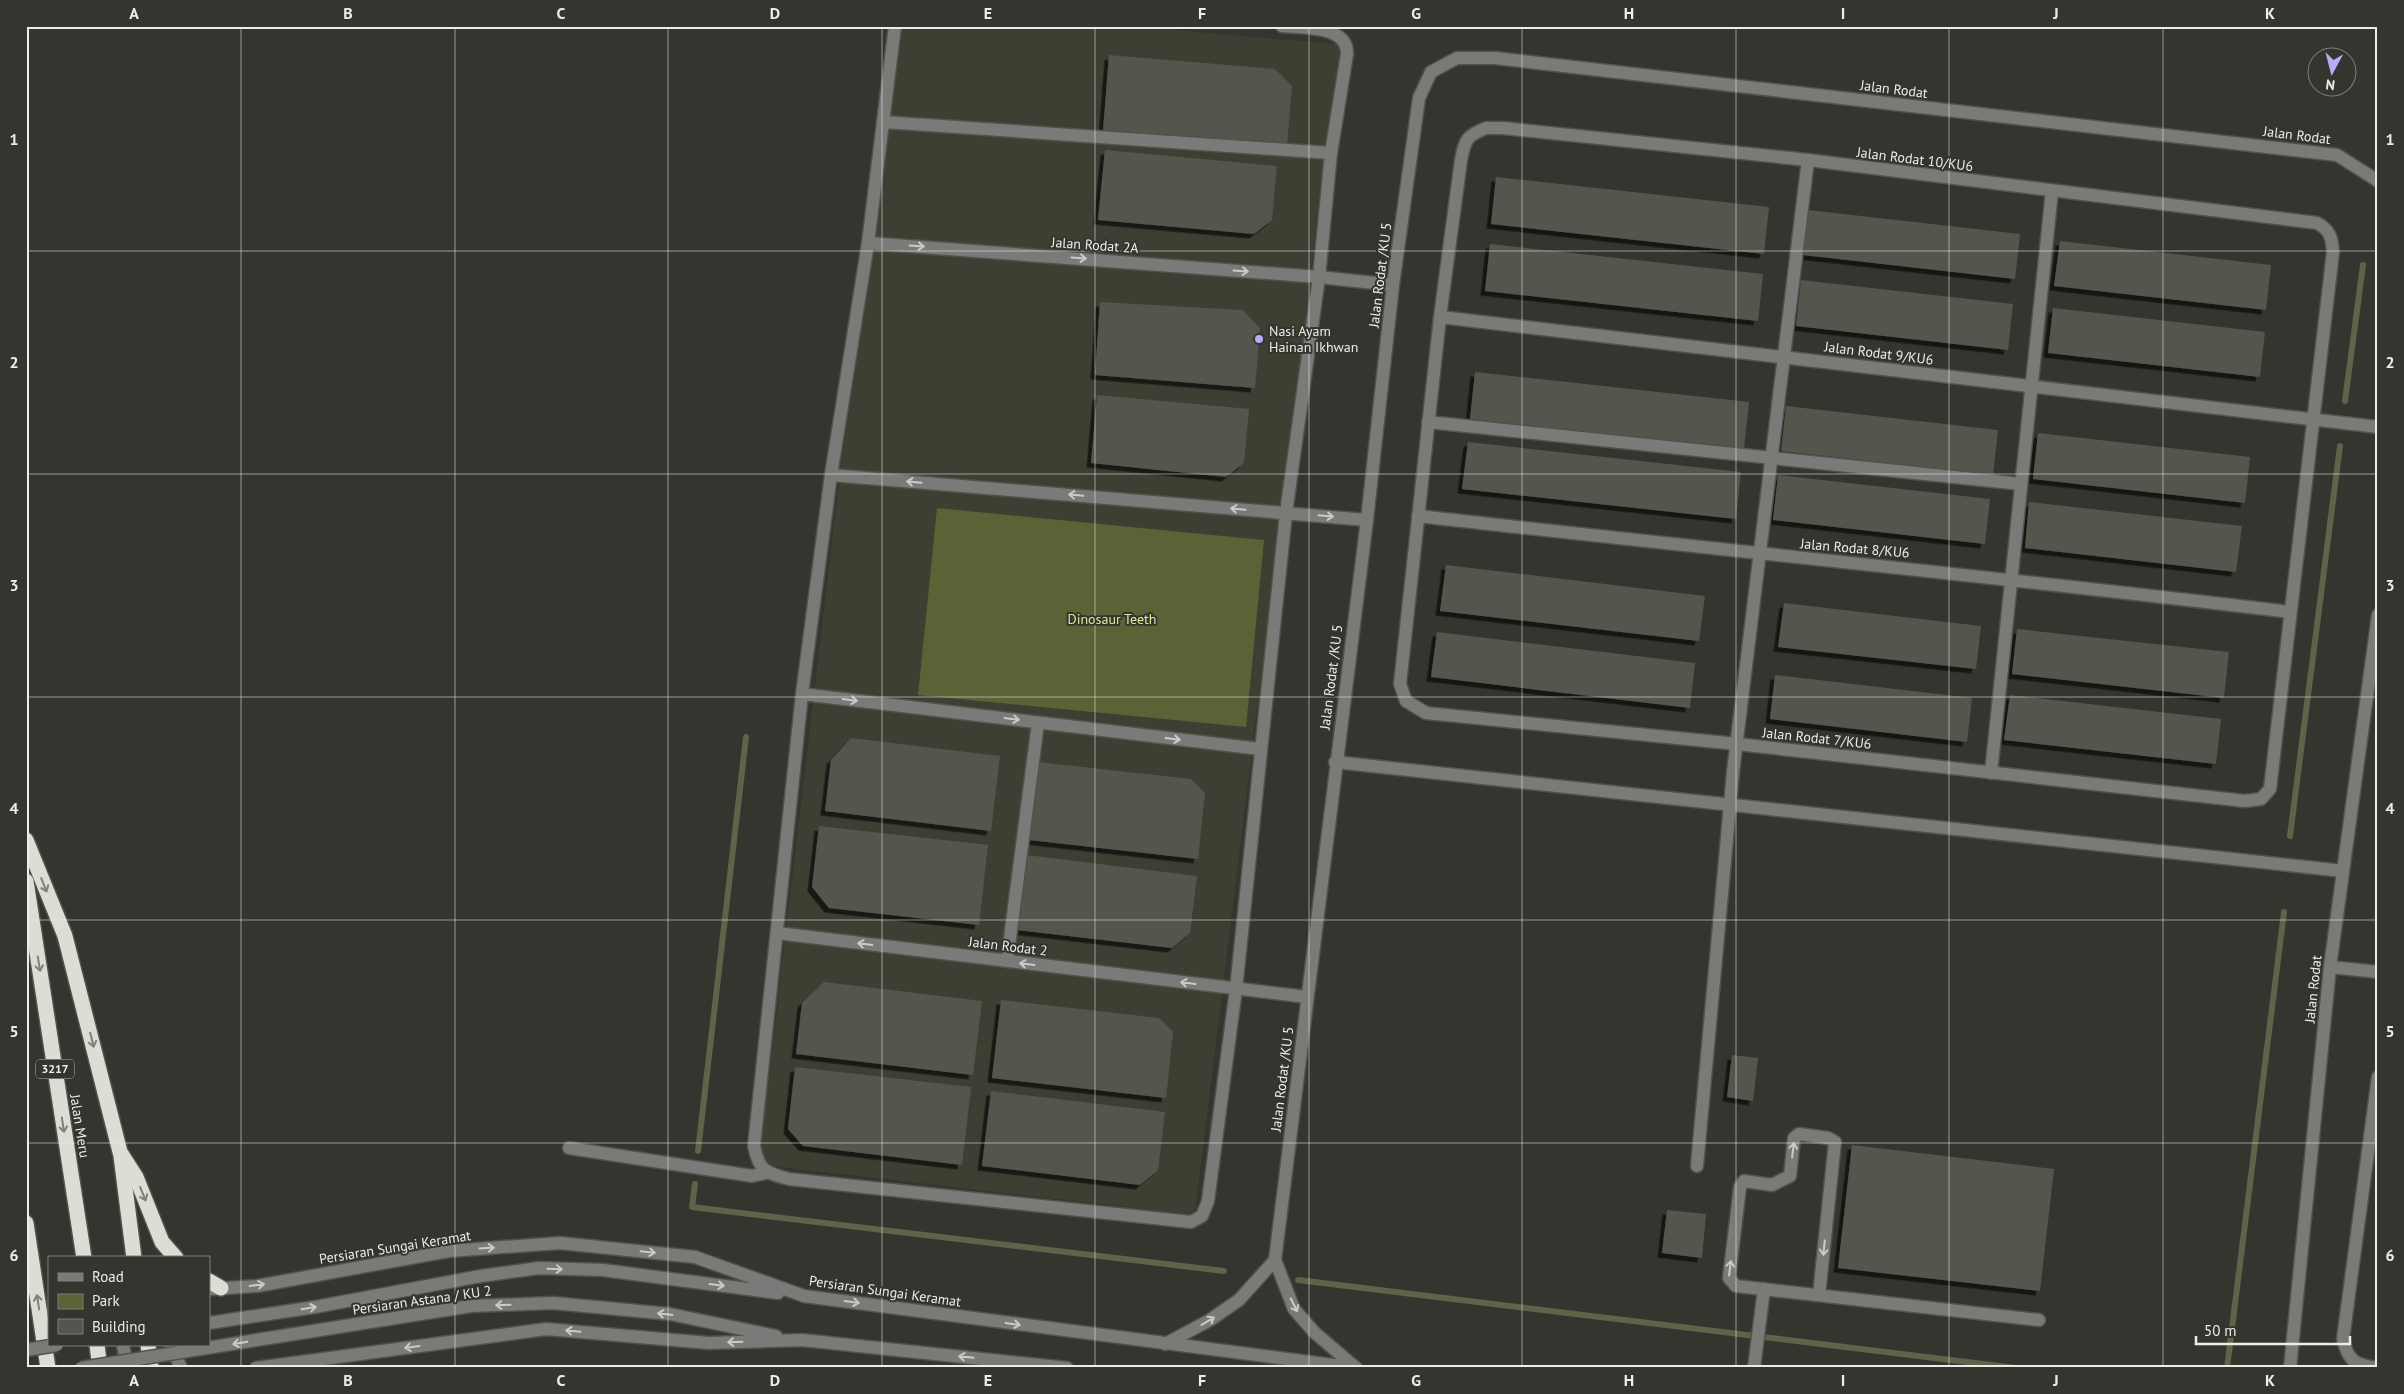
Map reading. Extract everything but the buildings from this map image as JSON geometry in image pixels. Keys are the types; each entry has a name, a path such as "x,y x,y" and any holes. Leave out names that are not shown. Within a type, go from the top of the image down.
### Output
{"highway":[{"path":"26,840 65,936 120,1152 134,1256"},
{"name":"Jalan Meru","path":"26,881 84,1256"},
{"path":"120,1152 136,1177 162,1242 174,1256"},
{"path":"26,1223 48,1368"},
{"path":"97,1346 100,1368"},
{"path":"148,1346 151,1368"}],"street":[{"path":"766,1173 756,1160 754,1146 802,694 831,475 868,242 895,26"},
{"path":"569,1148 752,1176 766,1173 789,1179 1191,1222 1202,1216 1208,1202 1236,989 1286,512 1319,277 1331,153 1347,47 1344,41 1332,32 1282,26"},
{"name":"Jalan Rodat","path":"1419,98 1431,72 1457,58 1495,58 2337,155 2378,181"},
{"name":"Jalan Rodat /KU 5","path":"1275,1260 1335,762 1367,520 1392,285 1419,98"},
{"path":"883,122 1331,153"},
{"name":"Jalan Rodat 10/KU6","path":"1440,317 1460,160 1464,141 1473,133 1486,128 1503,128 1808,160 2317,223 2325,227 2332,237 2333,252 2314,419"},
{"path":"1697,1166 1730,805 1808,160"},
{"path":"1991,773 2052,191"},
{"name":"Jalan Rodat 2A","path":"868,242 1319,277 1392,285"},
{"path":"1418,516 1440,317"},
{"name":"Jalan Rodat 9/KU6","path":"1440,317 2378,427"},
{"path":"2290,612 2314,419"},
{"path":"1428,422 2021,484"},
{"path":"831,475 1367,520"},
{"name":"Jalan Rodat 8/KU6","path":"1418,516 1759,554 2012,578 2290,612"},
{"name":"Jalan Rodat 7/KU6","path":"1418,516 1400,684 1406,702 1426,712 1737,744 2245,801 2261,798 2270,789 2290,612"},
{"name":"Jalan Rodat","path":"2290,1368 2330,966 2378,615"},
{"path":"802,694 1260,749"},
{"path":"1008,961 1038,723"},
{"path":"1335,762 2343,870"},
{"name":"Jalan Rodat 2","path":"777,933 1307,997"},
{"path":"2330,966 2378,972"},
{"path":"2378,1077 2372,1167 2343,1340 2346,1352 2353,1361 2364,1366 2378,1368"},
{"path":"1819,1295 1835,1142 1828,1138 1799,1134 1794,1138 1790,1176 1772,1185 1744,1181 1740,1187 1729,1278 1736,1286 2039,1320"},
{"name":"Persiaran Sungai Keramat","path":"213,1286 257,1286 449,1251 560,1243 695,1257 804,1296 1356,1368"},
{"path":"1166,1344 1210,1320 1239,1300 1275,1260 1294,1308 1314,1332 1356,1368"},
{"name":"Persiaran Astana / KU 2","path":"210,1323 315,1307 481,1276 539,1268 603,1270 804,1296"},
{"path":"1754,1368 1764,1289"},
{"name":"Persiaran Astana / KU 2","path":"81,1368 127,1364 471,1306 553,1304 670,1314 798,1340"},
{"path":"256,1368 546,1328 710,1343 798,1340 1067,1368"},
{"path":"26,1350 51,1346"},
{"path":"124,1346 127,1364"},
{"path":"171,1346 181,1368"}],"shaded area":[{"path":"902,26 1129,26 1336,44 1340,52 1323,161 1308,299 1195,1211 1186,1214 773,1166 764,1157 761,1143 842,457 878,223"}],"green space":[{"name":"Dinosaur Teeth","path":"937,508 1264,540 1246,727 918,695"}],"waterway":[{"path":"2345,401 2363,265"},
{"path":"2290,836 2340,446"},
{"path":"698,1151 746,737"},
{"path":"2227,1368 2284,912"},
{"path":"695,1184 692,1207 1224,1271"},
{"path":"1298,1280 2016,1368"}],"place":[{"name":"Nasi Ayam Hainan Ikhwan","path":"1259,339"}]}
